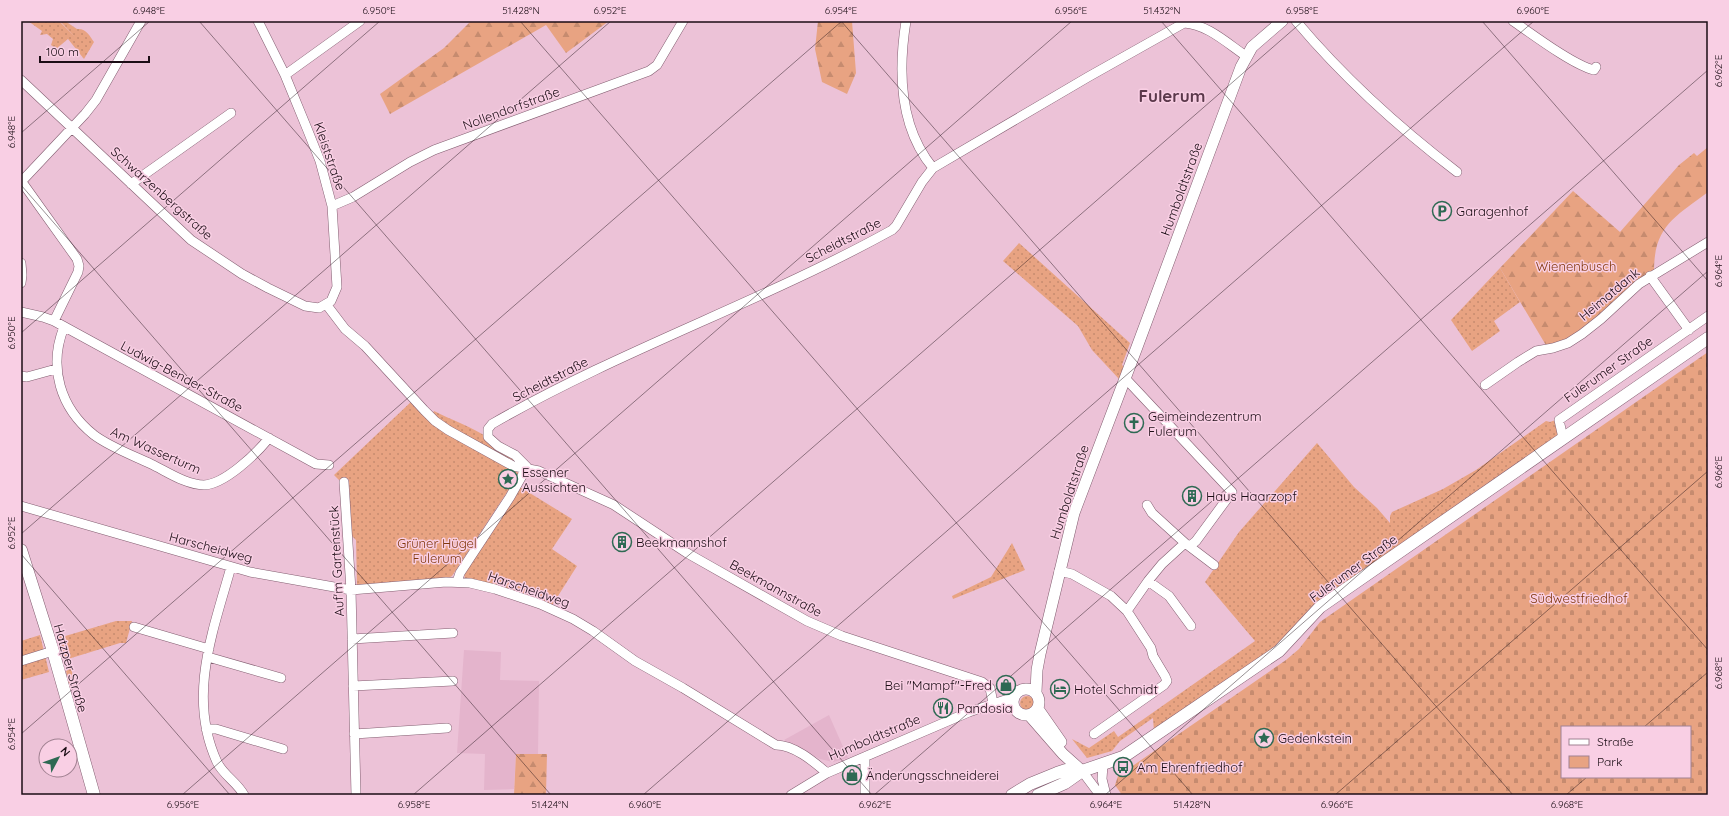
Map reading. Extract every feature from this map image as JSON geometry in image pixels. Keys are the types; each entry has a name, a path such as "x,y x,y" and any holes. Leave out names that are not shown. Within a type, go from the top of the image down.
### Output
{"main road":[{"name":"Fulerumer Straße","path":"1038,795 1065,783 1082,772 1123,757 1149,741 1279,651 1320,607 1708,338"},
{"name":"Hatzper Straße","path":"21,550 53,651 94,795"},
{"name":"Fulerumer Straße","path":"1012,795 1030,784 1066,770 1082,772"}],"street":[{"path":"54,321 78,272 79,266 77,259 21,182 86,114 96,100 141,21"},
{"name":"Kleiststraße","path":"258,21 285,75 320,161 332,206 337,287 331,301 326,304"},
{"path":"285,75 360,21"},
{"name":"Nollendorfstraße","path":"332,206 353,198 410,162 434,150 649,71 657,65 683,21"},
{"path":"906,21 902,51 902,92 914,138 924,157 933,168"},
{"name":"Humboldtstraße","path":"792,795 827,773 962,714 993,704 1014,701 1020,690 1031,690 1074,513 1224,110 1246,56 1257,42 1282,21"},
{"path":"1296,21 1373,103 1417,141 1457,172"},
{"path":"1513,21 1576,62 1594,70 1596,67"},
{"name":"Scheidtstraße","path":"527,467 515,455 498,446 488,437 488,429 492,424 530,402 822,266 892,230 896,226 922,182 933,168 1088,77 1184,24 1193,24 1204,29 1246,56"},
{"name":"Schwarzenbergstraße","path":"21,80 191,240 242,274 301,304 312,308 319,308 326,304"},
{"path":"131,184 231,113"},
{"name":"Heimatdank","path":"1485,385 1536,351 1553,348 1568,343 1601,319 1639,284 1650,276 1708,242"},
{"path":"21,264 21,283"},
{"path":"1650,276 1689,330"},
{"name":"Beekmannstraße","path":"326,304 345,329 365,346 435,422 448,430 513,466 527,467 539,471 614,506 687,553 807,621 842,636 982,682 990,688 993,704"},
{"name":"Ludwig-Bender-Straße","path":"21,312 54,321 316,464 329,465"},
{"name":"Fulerumer Straße","path":"1563,438 1559,420 1708,316"},
{"name":"Am Wasserturm","path":"64,327 58,341 56,369 62,394 77,418 95,435 195,484 204,485 215,483 223,479 261,449 269,438"},
{"path":"21,376 27,377 56,369"},
{"path":"1125,378 1232,492 1196,541 1188,544 1162,564 1127,611"},
{"path":"457,582 460,572 510,497 527,467"},
{"name":"Auf'm Gartenstück","path":"344,482 351,590 356,795"},
{"path":"1147,505 1152,512 1214,565"},
{"name":"Harscheidweg","path":"21,506 250,572 351,590 457,582 470,583 495,589 540,604 565,615 593,631 635,661 776,744 784,745 814,762 827,773"},
{"path":"231,567 208,653 204,673 202,699 206,729 218,764 244,795"},
{"path":"1060,570 1072,574 1111,596 1127,611 1151,648 1153,656 1167,681 1164,685 1094,734"},
{"path":"1148,581 1169,596 1191,626"},
{"path":"134,627 281,678"},
{"path":"352,639 453,634"},
{"path":"21,661 53,651"},
{"path":"353,686 454,681"},
{"path":"1031,690 1039,697 1038,709 1100,795"},
{"path":"1014,701 1017,711 1022,715 1029,716 1038,709"},
{"path":"1029,716 1082,772"},
{"path":"354,734 447,728"},
{"path":"206,729 216,729 283,750"},
{"path":"1055,745 1059,762 1057,773"},
{"path":"865,757 865,795"},
{"path":"1103,765 1102,779 1106,795"}],"shaded area":[{"path":"464,650 501,652 500,680 539,681 538,754 516,754 514,789 484,790 485,754 457,753"},
{"path":"829,715 848,758 833,762 820,759 784,740"}],"green space":[{"path":"28,21 59,21 75,37 60,21 65,21 77,29 85,31 94,42 84,59 68,39 56,49 51,45 53,39 47,34 40,35 42,31"},
{"path":"471,21 609,21 566,53 546,25 390,114 380,94 444,48"},
{"path":"818,21 852,21 856,73 847,94 822,82 815,49"},
{"name":"Wienenbusch","path":"1708,147 1708,192 1676,216 1662,233 1655,256 1654,271 1580,333 1547,347 1500,268 1573,191 1620,232 1679,165 1694,153 1697,156"},
{"path":"1019,243 1130,343 1122,365 1124,367 1119,379 1092,350 1078,326 1003,261"},
{"path":"1500,268 1520,302 1494,321 1500,331 1472,351 1451,320"},
{"name":"Südwestfriedhof","path":"1708,352 1708,795 1122,795 1115,785 1118,776 1286,660 1299,649 1320,622"},
{"name":"Grüner Hügel Fulerum","path":"413,400 421,408 513,466 519,474 452,576 446,579 357,587 356,540 351,535 349,480 345,477 339,480 334,475"},
{"path":"434,411 482,434 515,459 514,461 510,462 431,416"},
{"path":"1558,419 1561,436 1405,543 1276,648 1154,732 1153,718 1120,741 1112,751 1087,758 1072,739 1089,748 1114,731 1118,737 1255,641 1205,582 1239,532 1317,443 1354,487 1377,508 1390,523 1390,516 1392,512 1443,489 1476,470 1546,421 1550,422"},
{"path":"520,487 572,519 552,549 577,566 551,607 465,579 464,573"},
{"path":"1012,543 1025,570 953,599 952,596 991,577"},
{"path":"116,621 132,621 126,643 120,643 68,659 76,685 69,687 66,671 68,670 66,660 56,634 60,633 62,637"},
{"path":"40,635 49,672 21,680 21,641"},
{"path":"1027,696 1032,698 1034,703 1032,708 1027,710 1022,708 1020,703 1022,698"},
{"path":"516,754 547,754 546,795 514,795"}],"place":[{"name":"Garagenhof","path":"1442,211"},
{"name":"Geimeindezentrum Fulerum","path":"1134,423"},
{"name":"Essener Aussichten","path":"508,479"},
{"name":"Haus Haarzopf","path":"1192,496"},
{"name":"Beekmannshof","path":"622,542"},
{"name":"Bei \"Mampf\"-Fred","path":"1006,685"},
{"name":"Hotel Schmidt","path":"1060,689"},
{"name":"Pandosia","path":"943,708"},
{"name":"Gedenkstein","path":"1264,738"},
{"name":"Am Ehrenfriedhof","path":"1123,767"},
{"name":"Änderungsschneiderei","path":"852,775"}],"district":[{"name":"Fulerum","path":"1172,96"}]}
